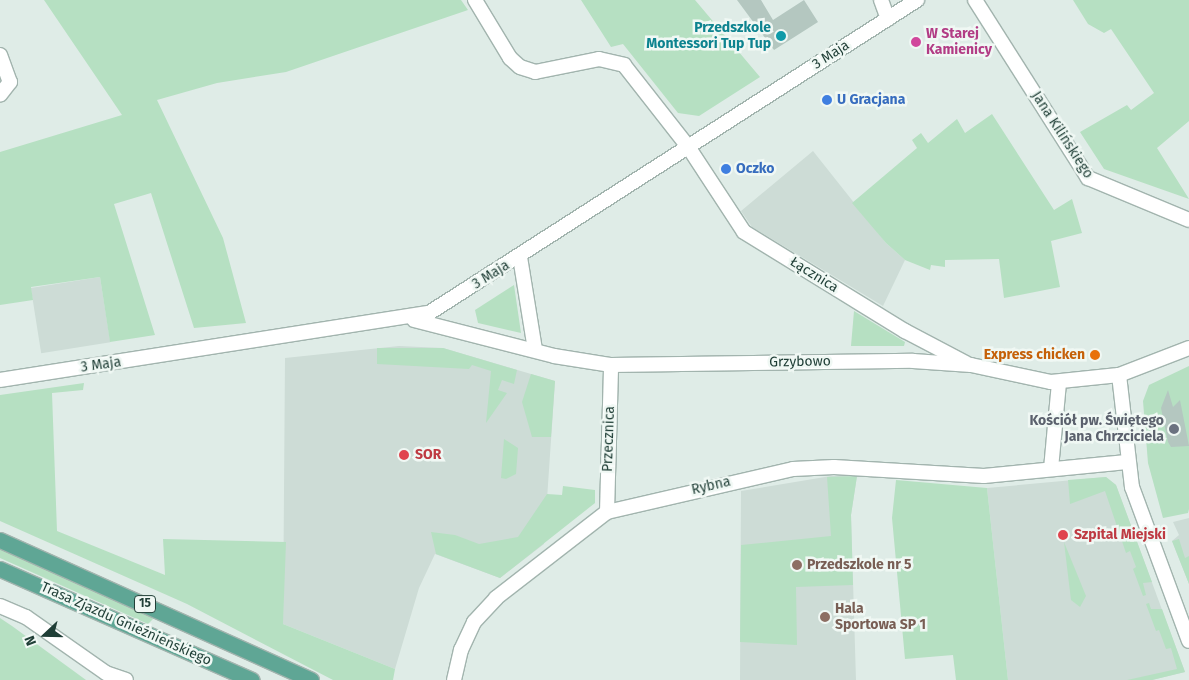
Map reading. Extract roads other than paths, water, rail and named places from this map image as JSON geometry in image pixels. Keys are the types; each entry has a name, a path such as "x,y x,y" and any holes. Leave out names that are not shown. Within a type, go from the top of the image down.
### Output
{"main road":[{"name":"Trasa Zjazdu Gnieźnieńskiego","path":"0,540 311,680"},
{"name":"Trasa Zjazdu Gnieźnieńskiego","path":"0,568 252,680"}],"street":[{"name":"Łącznica","path":"475,0 510,58 520,67 535,72 599,60 624,65 689,148 744,232 905,331 971,365"},
{"path":"881,0 888,19"},
{"name":"3 Maja","path":"0,380 408,319 428,313 520,257 917,0"},
{"name":"Jana Kilińskiego","path":"975,0 1088,178 1189,220"},
{"path":"0,55 10,82 0,95"},
{"path":"520,257 534,350"},
{"name":"Grzybowo","path":"408,319 534,350 611,365 913,361 971,365 1027,380 1059,382 1119,375 1189,348"},
{"name":"Przecznica","path":"607,512 611,365"},
{"path":"1119,375 1126,462 1136,500 1189,641"},
{"path":"1051,469 1059,382"},
{"name":"Rybna","path":"454,680 460,650 474,622 496,598 607,512 793,469 834,467 984,476 1126,462"},
{"path":"0,606 26,617 106,673 126,680"}],"place":[{"name":"Przedszkole Montessori Tup Tup","path":"781,36"},
{"name":"W Starej Kamienicy","path":"916,42"},
{"name":"U Gracjana","path":"827,100"},
{"name":"Oczko","path":"726,169"},
{"name":"Express chicken","path":"1095,355"},
{"name":"Kościół pw. Świętego Jana Chrzciciela","path":"1174,429"},
{"name":"SOR","path":"404,455"},
{"name":"Szpital Miejski","path":"1063,535"},
{"name":"Przedszkole nr 5","path":"797,565"},
{"name":"Hala Sportowa SP 1","path":"825,617"}]}
